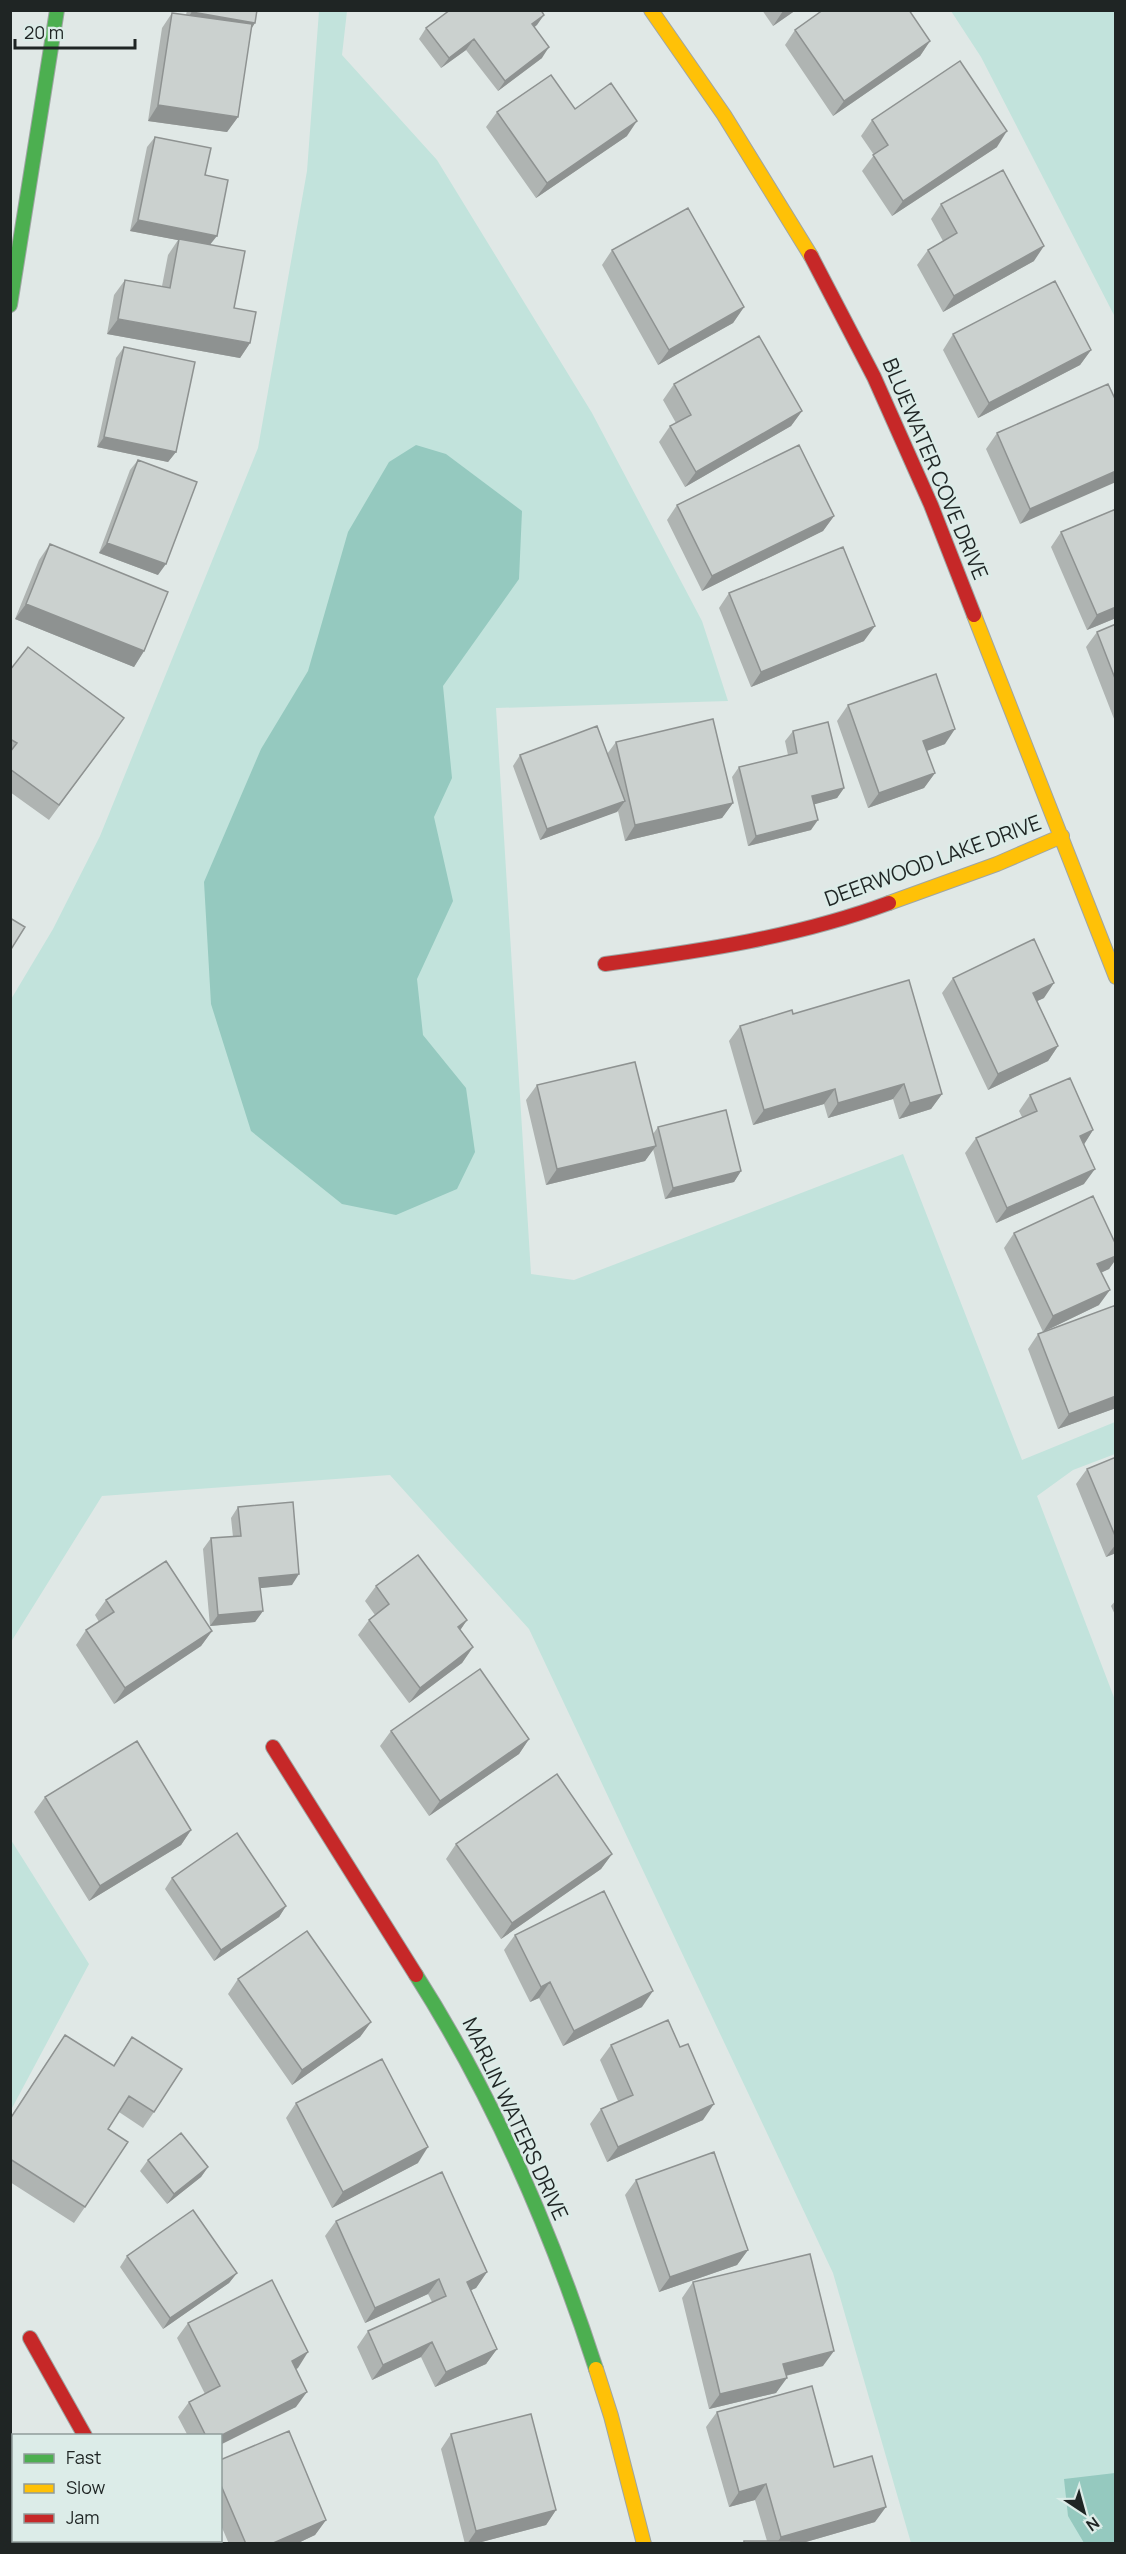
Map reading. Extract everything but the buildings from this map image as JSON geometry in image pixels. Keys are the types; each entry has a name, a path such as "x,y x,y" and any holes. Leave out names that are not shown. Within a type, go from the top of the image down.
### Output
{"street":[{"path":"10,305 57,10"},
{"name":"BLUEWATER COVE DRIVE","path":"651,10 724,115 807,247 874,377 931,505 1116,977"},
{"name":"DEERWOOD LAKE DRIVE","path":"605,964 722,948 854,916 997,864 1062,836"},
{"name":"MARLIN WATERS DRIVE","path":"273,1748 444,2019 498,2123 573,2299 611,2416 644,2544"},
{"path":"30,2338 84,2434"}],"shaded area":[{"path":"319,11 347,11 342,55 437,160 592,413 702,621 728,701 496,708 531,1274 574,1280 903,1154 1022,1460 1115,1422 1115,1454 1073,1470 1037,1496 1115,1700 1115,2543 911,2543 833,2273 529,1629 390,1475 102,1496 11,1642 10,1001 53,929 100,836 258,448 307,171"},
{"path":"951,11 1115,11 1115,317 981,57"},
{"path":"416,445 446,454 522,511 519,579 443,686 452,778 434,817 453,901 417,979 423,1035 466,1088 475,1152 457,1189 396,1215 342,1204 251,1131 211,1004 204,882 261,749 308,671 348,532 389,462"},
{"path":"11,1840 89,1964 11,2110"},
{"path":"1115,2473 1115,2543 1084,2543 1068,2516 1064,2479"}],"traffic: fast":[{"path":"10,305 57,10"},
{"path":"416,1975 470,2068 518,2166 560,2267 596,2369"}],"traffic: slow":[{"path":"651,10 724,115 811,256"},
{"path":"974,615 1116,977"},
{"path":"889,903 997,864 1062,836"},
{"path":"596,2369 611,2416 644,2544"}],"traffic: jam":[{"path":"811,256 874,377 931,505 974,615"},
{"path":"605,964 713,948 784,934 889,903"},
{"path":"273,1747 416,1975"},
{"path":"30,2338 84,2434"}]}
